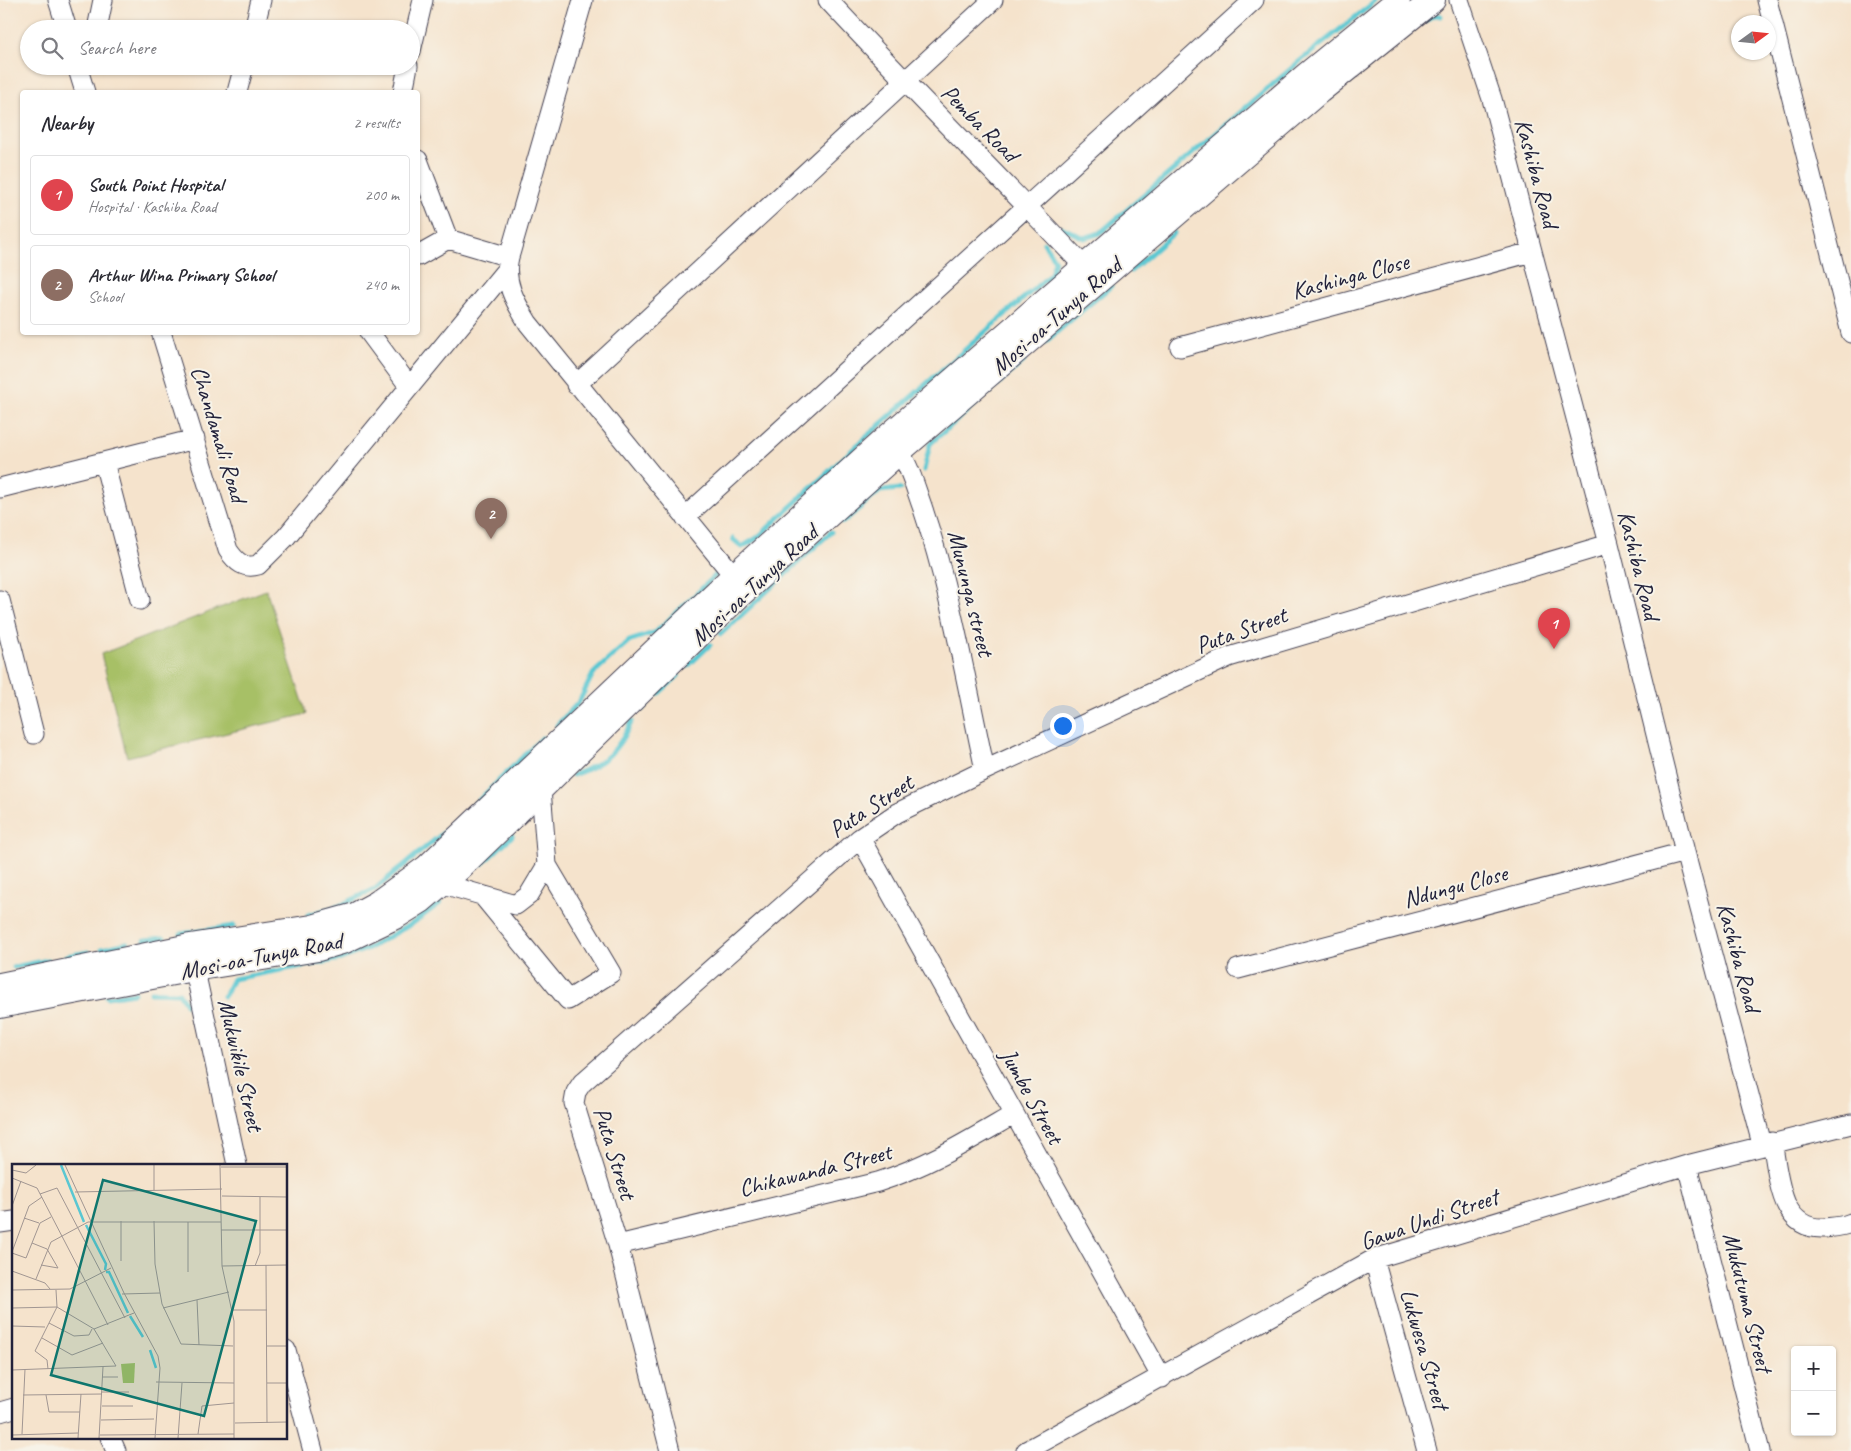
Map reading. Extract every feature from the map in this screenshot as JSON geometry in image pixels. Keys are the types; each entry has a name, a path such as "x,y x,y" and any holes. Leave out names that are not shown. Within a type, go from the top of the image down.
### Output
{"main road":[{"name":"Mosi-oa-Tunya Road","path":"0,985 190,946 312,927 355,914 385,898 427,867 894,444 1090,274 1306,75 1398,0"},
{"name":"Mosi-oa-Tunya Road","path":"1090,274 1433,0"},
{"name":"Mosi-oa-Tunya Road","path":"0,1006 194,969 318,949 345,941 397,916 443,884 541,789 740,583"}],"street":[{"path":"58,0 64,20"},
{"path":"99,20 102,0"},
{"path":"256,20 261,0"},
{"path":"418,20 423,0"},
{"path":"371,335 409,386 508,263 583,0"},
{"name":"Pemba Road","path":"828,0 904,82 1028,206 1090,274"},
{"path":"576,385 993,0"},
{"path":"685,517 1254,0"},
{"name":"Kashiba Road","path":"1459,0 1492,99 1609,544 1685,852 1786,1206 1793,1218 1804,1226 1817,1228 1842,1226 1851,1223"},
{"path":"1767,0 1851,333"},
{"path":"80,75 84,90"},
{"path":"238,90 242,75"},
{"path":"403,90 406,75"},
{"path":"420,165 448,239 508,263"},
{"path":"420,255 448,239"},
{"name":"Kashinga Close","path":"1180,347 1532,252"},
{"path":"508,263 517,304 528,323 576,385 740,583"},
{"name":"Chandamali Road","path":"162,335 228,550 234,559 243,566 258,565 286,537 409,386"},
{"path":"0,488 195,439"},
{"name":"Mununga street","path":"894,444 912,476 932,536 985,770"},
{"path":"104,462 140,600"},
{"name":"Puta Street","path":"670,1451 618,1245 574,1104 576,1092 595,1070 860,838 897,814 985,770 1236,654 1609,544"},
{"path":"0,600 34,734"},
{"path":"482,895 568,1000 611,973 546,865 541,789"},
{"name":"Jumbe Street","path":"860,838 1013,1115 1162,1378"},
{"name":"Ndungu Close","path":"1238,969 1685,852"},
{"path":"443,884 516,905 529,895 546,865"},
{"name":"Mukwikile Street","path":"190,946 237,1164"},
{"name":"Chikawanda Street","path":"618,1245 905,1174 932,1162 1013,1115"},
{"name":"Gawa Undi Street","path":"1026,1451 1162,1378 1374,1259 1687,1165 1767,1143 1851,1124"},
{"name":"Mukutuma Street","path":"1687,1165 1760,1451"},
{"name":"Lukwesa Street","path":"1374,1259 1427,1451"},
{"path":"288,1357 313,1451"},
{"path":"110,1438 116,1451"}],"green space":[{"path":"266,590 307,714 127,757 101,654"}],"waterway":[{"path":"1061,227 1084,238 1100,233 1300,61 1377,0"},
{"path":"1426,20 1434,15 1441,16"},
{"path":"1131,271 1174,233"},
{"path":"733,539 742,547 757,538 866,437 1051,274 1055,261 1044,243"},
{"path":"1045,342 1111,286"},
{"path":"924,470 930,444 1024,361"},
{"path":"843,522 880,491 900,489"},
{"path":"721,634 831,532"},
{"path":"557,725 579,702 593,674 598,669 629,641 656,632 716,575 719,571 717,566"},
{"path":"688,666 710,645"},
{"path":"658,694 678,676"},
{"path":"642,709 647,704"},
{"path":"573,775 594,766 609,755 621,741 632,721"},
{"path":"474,805 542,738"},
{"path":"308,915 339,906 375,889 459,820"},
{"path":"482,864 512,836"},
{"path":"224,996 233,979 341,959 369,948 413,923 440,903"},
{"path":"181,934 234,926"},
{"path":"145,940 164,938"},
{"path":"102,949 127,943"},
{"path":"66,956 88,952"},
{"path":"14,967 48,960"},
{"path":"151,992 179,993 186,1004"},
{"path":"107,997 134,993"}],"place":[{"name":"Arthur Wina Primary School","path":"491,539"},
{"name":"South Point Hospital","path":"1554,649"}]}
